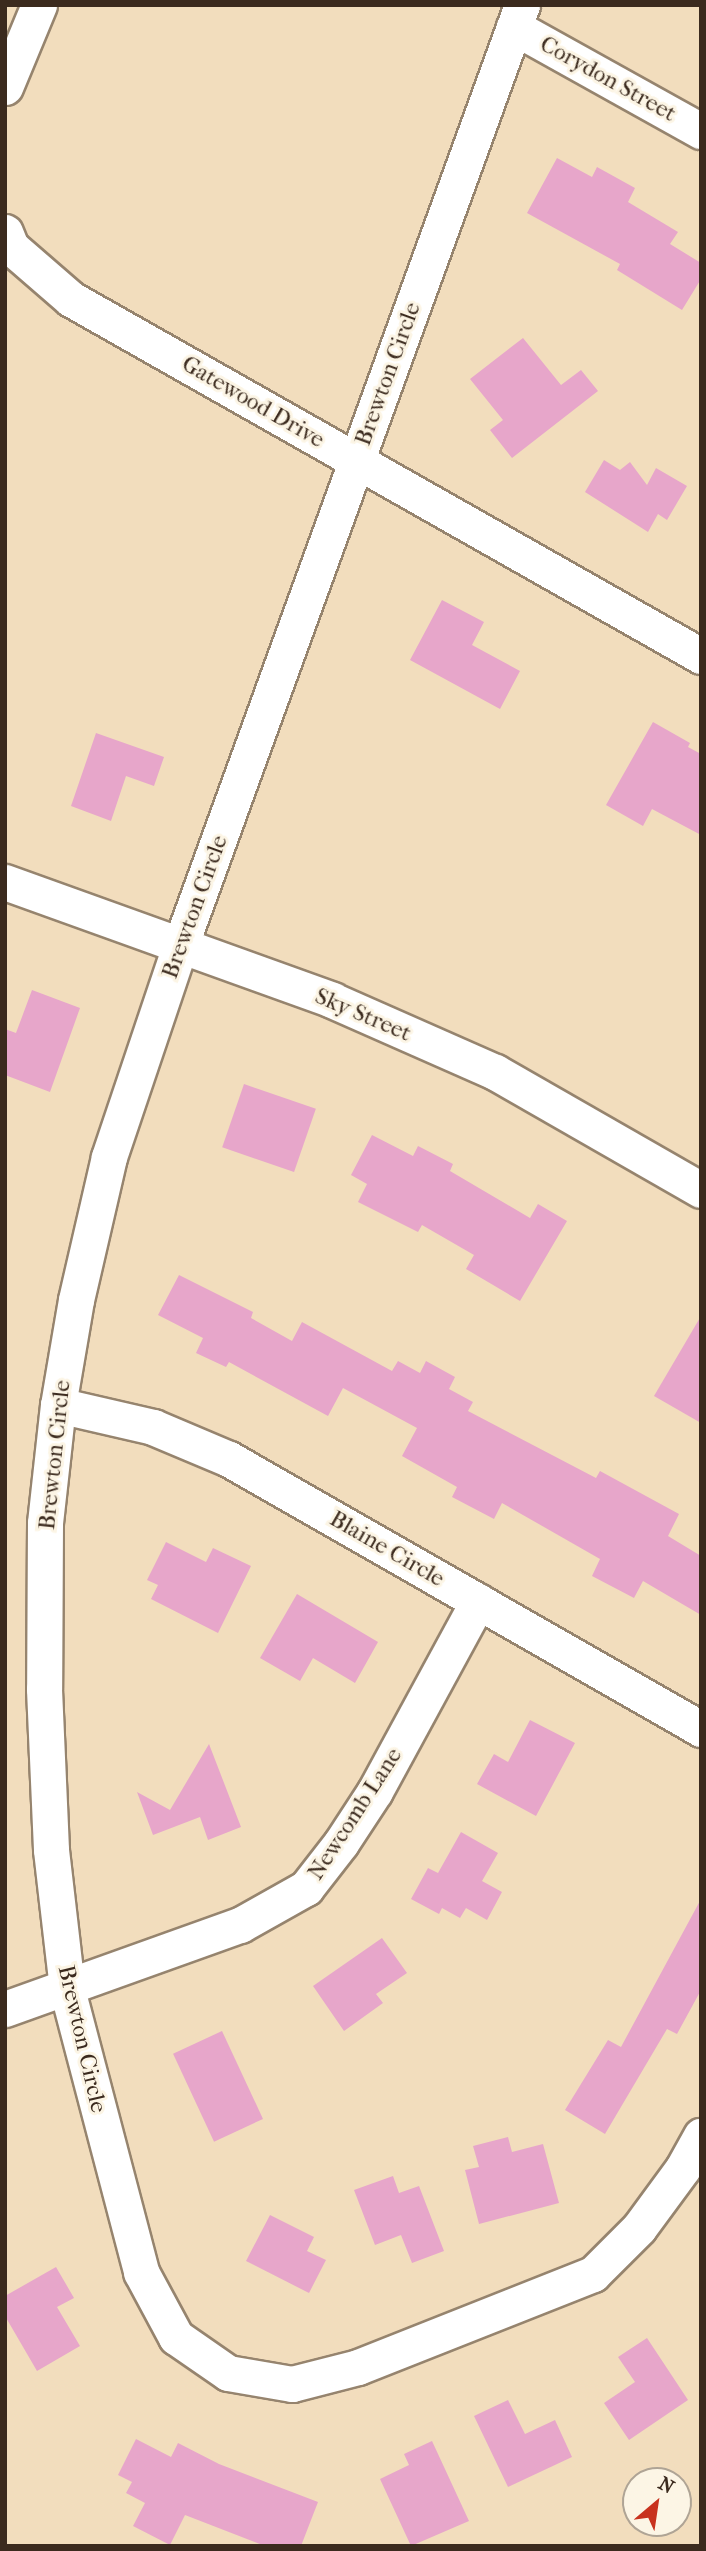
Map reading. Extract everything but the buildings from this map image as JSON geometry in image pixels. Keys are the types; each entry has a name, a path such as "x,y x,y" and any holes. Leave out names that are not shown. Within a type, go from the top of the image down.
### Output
{"street":[{"path":"5,87 39,5"},
{"name":"Corydon Street","path":"518,16 701,131"},
{"name":"Brewton Circle","path":"518,16 180,946 109,1157 76,1300 58,1405 45,1523 44,1689 51,1850 67,1989 141,2272 176,2337 228,2373 292,2384 358,2367 593,2274 639,2228 683,2168 701,2136"},
{"name":"Gatewood Drive","path":"5,232 11,247 71,299 701,656"},
{"name":"Sky Street","path":"5,882 332,1000 495,1072 701,1190"},
{"name":"Blaine Circle","path":"58,1405 153,1427 229,1459 701,1729"},
{"name":"Newcomb Lane","path":"5,2009 240,1925 306,1888 341,1843 375,1791 478,1601"}]}
